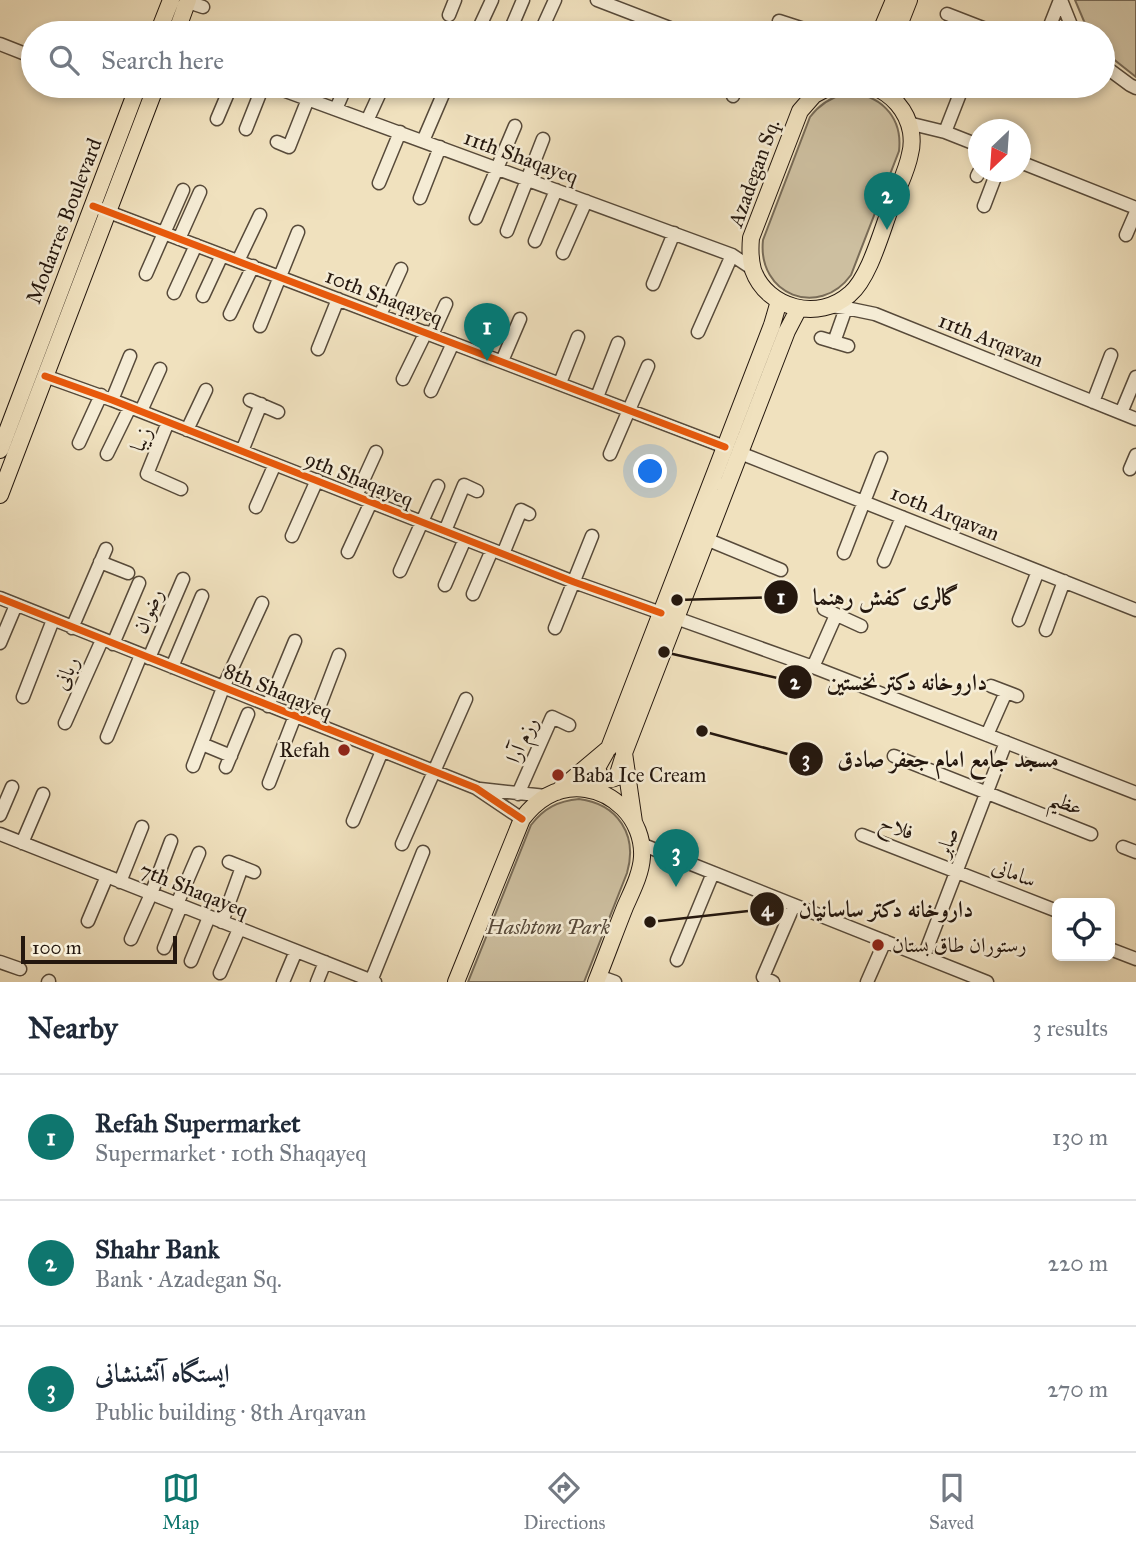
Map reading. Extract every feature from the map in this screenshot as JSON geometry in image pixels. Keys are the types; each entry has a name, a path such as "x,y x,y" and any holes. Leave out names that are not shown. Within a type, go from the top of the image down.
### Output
{"main road":[{"path":"163,21 171,0"},
{"path":"885,21 894,0"},
{"path":"901,21 909,0"},
{"path":"183,21 193,3"},
{"name":"Modarres Boulevard","path":"0,495 45,376 134,98"},
{"name":"Modarres Boulevard","path":"0,450 100,209 151,98"},
{"name":"Azadegan Sq.","path":"753,269 751,238 796,120 811,98"},
{"path":"891,98 898,104"},
{"path":"753,269 763,287 779,301 799,308 838,307 855,289 866,272 908,163 912,143 908,123 896,98"},
{"path":"668,616 706,539 779,301"},
{"path":"456,982 522,819 537,802 616,750 732,450 799,308"},
{"path":"597,979 638,876 642,855 616,750"},
{"path":"552,794 579,788 601,793 620,805 634,822"}],"street":[{"path":"449,15 456,0"},
{"path":"482,21 492,0"},
{"path":"514,21 523,0"},
{"path":"545,21 555,0"},
{"path":"597,0 623,5 648,21"},
{"path":"1052,21 1060,0"},
{"path":"1060,0 1069,21"},
{"path":"947,14 963,21"},
{"path":"0,44 21,52"},
{"path":"1115,74 1133,87"},
{"path":"1115,80 1133,87"},
{"path":"217,119 227,98"},
{"path":"246,129 258,98"},
{"path":"336,109 341,98"},
{"path":"367,121 378,98"},
{"path":"423,141 441,98"},
{"path":"945,132 958,98"},
{"path":"278,142 289,147 308,99"},
{"name":"11th Shaqayeq","path":"308,99 732,255 753,269"},
{"path":"908,123 968,141"},
{"path":"476,218 515,126"},
{"path":"379,183 400,132"},
{"path":"507,231 543,139"},
{"path":"420,198 440,147"},
{"path":"1031,167 1136,210 1126,235"},
{"path":"984,205 993,182"},
{"path":"146,274 183,190"},
{"path":"535,242 556,190"},
{"path":"179,239 200,192"},
{"path":"563,253 586,201"},
{"name":"10th Shaqayeq","path":"100,209 732,450"},
{"path":"238,261 260,215"},
{"path":"260,326 298,232"},
{"path":"653,284 674,233"},
{"path":"174,293 196,245"},
{"path":"203,296 222,255"},
{"path":"698,332 732,255"},
{"path":"230,314 253,267"},
{"path":"380,315 401,269"},
{"path":"318,349 338,299"},
{"path":"403,379 446,303"},
{"path":"838,307 828,340 848,346"},
{"name":"11th Arqavan","path":"838,307 875,314 1136,419"},
{"path":"502,361 520,319"},
{"path":"560,383 578,337"},
{"path":"432,391 453,342"},
{"path":"597,397 618,343"},
{"path":"1093,402 1111,355"},
{"path":"79,443 130,356"},
{"path":"610,454 648,366"},
{"path":"107,454 160,369"},
{"name":"9th Shaqayeq","path":"45,376 574,582 813,667 1136,793"},
{"path":"1121,413 1136,377"},
{"path":"187,430 206,390"},
{"path":"242,451 256,402 278,411"},
{"name":"زیبا","path":"168,422 147,474 181,489"},
{"name":"10th Arqavan","path":"732,450 1136,610"},
{"path":"356,496 376,452"},
{"path":"1130,470 1136,455"},
{"path":"844,553 881,458"},
{"path":"256,507 275,464"},
{"path":"292,536 317,480"},
{"path":"445,531 464,485 477,491"},
{"path":"400,571 438,486"},
{"path":"348,551 371,502"},
{"path":"473,594 521,510 529,514"},
{"path":"884,561 902,517"},
{"path":"555,628 592,536"},
{"path":"445,585 465,539"},
{"path":"706,539 781,569"},
{"path":"72,628 106,549"},
{"path":"100,562 128,573"},
{"path":"1019,620 1038,571"},
{"name":"رضوان","path":"107,737 183,579"},
{"path":"1045,630 1064,581"},
{"name":"ربانی","path":"65,723 139,583"},
{"path":"172,667 202,596"},
{"name":"8th Shaqayeq","path":"0,601 476,788 518,794 552,794"},
{"path":"193,766 223,688 261,603"},
{"path":"0,643 16,606"},
{"path":"813,667 830,612 861,625"},
{"path":"23,697 53,620"},
{"path":"268,706 295,641"},
{"path":"313,723 339,655"},
{"path":"987,735 1011,694 991,685"},
{"path":"402,844 466,699"},
{"path":"202,744 229,762 248,714"},
{"path":"269,783 295,716"},
{"name":"رزم آرا","path":"518,794 552,717 569,725"},
{"name":"صابر","path":"924,956 1006,742"},
{"path":"353,821 382,751"},
{"name":"عظیم","path":"894,756 1091,834"},
{"path":"0,815 12,787"},
{"name":"8th Shaqayeq","path":"476,788 522,819"},
{"path":"22,843 43,794"},
{"path":"120,882 142,827"},
{"name":"فلاح","path":"862,835 956,871"},
{"name":"7th Shaqayeq","path":"2,839 22,843 373,981"},
{"path":"131,939 171,841"},
{"path":"641,844 924,956 958,977 987,982"},
{"path":"1123,848 1136,852"},
{"path":"373,981 423,852"},
{"path":"163,948 199,853"},
{"path":"222,922 248,869 229,862"},
{"name":"سامانی","path":"956,871 1052,909"},
{"path":"677,960 713,873"},
{"path":"88,921 107,876"},
{"path":"773,982 763,977 794,905"},
{"path":"191,961 209,917"},
{"path":"220,973 239,929"},
{"path":"867,982 884,941"},
{"path":"283,982 296,951"},
{"path":"1115,951 1136,959"},
{"path":"317,982 325,962"},
{"path":"0,976 3,963 20,969"},
{"path":"597,979 615,982"}],"green space":[{"path":"1075,0 1136,0 1136,77 1115,60 1115,21 1084,21"},
{"path":"834,98 870,98 878,102 893,117 899,138 899,151 851,275 838,288 823,296 808,298 793,295 780,287 770,275 764,259 763,240 810,117"},
{"name":"Hashtom Park","path":"579,799 604,807 614,815 622,824 630,846 627,873 584,982 468,982 531,825 552,806"}],"cycle path":[{"path":"93,206 725,447"},
{"path":"45,376 574,582 661,613"},
{"path":"0,598 476,788 522,819"}],"place":[{"name":"Shahr Bank","path":"887,230"},
{"name":"Refah Supermarket","path":"487,361"},
{"name":"گالری کفش رهنما","path":"677,600"},
{"name":"داروخانه دکتر نخستین","path":"664,652"},
{"name":"مسجد جامع امام جعفر صادق","path":"702,731"},
{"name":"Refah","path":"344,750"},
{"name":"Baba Ice Cream","path":"558,775"},
{"name":"ایستگاه آتشنشانی","path":"676,887"},
{"name":"داروخانه دکتر ساسانیان","path":"650,922"},
{"name":"رستوران طاق بستان","path":"878,945"}]}
